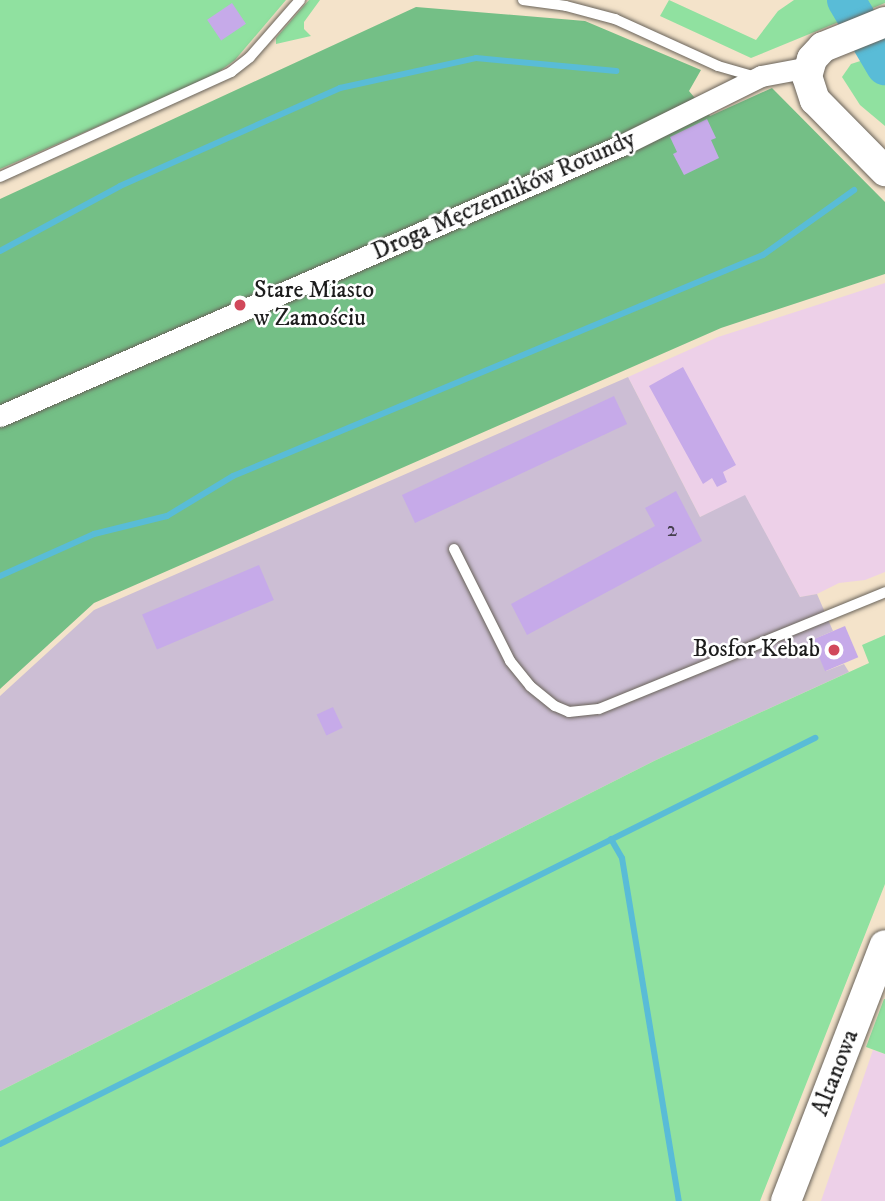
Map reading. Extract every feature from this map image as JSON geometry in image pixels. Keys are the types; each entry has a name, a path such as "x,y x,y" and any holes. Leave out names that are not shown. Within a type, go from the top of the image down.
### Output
{"street":[{"path":"885,22 839,39 817,52 809,67 807,85 815,100 885,171"},
{"name":"Droga Męczenników Rotundy","path":"0,416 622,145 761,76 809,67"},
{"name":"Altanowa","path":"786,1201 885,945"}],"lane":[{"path":"0,177 231,72 250,57 300,0"},
{"path":"523,0 566,6 615,19 726,69 761,76"},
{"path":"454,549 514,668 549,701 569,712 585,713 606,706 885,592"}],"shaded area":[{"path":"885,283 885,572 865,580 839,583 817,594 800,597 745,496 700,517 628,377 718,337"},
{"path":"628,377 700,517 745,495 800,597 817,594 833,631 812,640 826,671 844,664 849,672 656,760 0,1091 0,696 94,610"},
{"path":"873,1050 885,1054 885,1201 821,1201"}],"green space":[{"path":"0,0 286,0 235,60 213,76 0,169"},
{"path":"309,0 320,0 304,22 304,29 311,36 276,44 276,38"},
{"path":"669,0 756,40 778,11 794,0 885,0 885,3 751,58 660,16"},
{"path":"416,7 585,21 701,70 689,91 710,116 772,88 885,202 885,274 721,328 94,603 0,689 0,199"},
{"path":"885,53 885,126 860,105 842,77 851,64"},
{"path":"885,635 885,884 760,1201 0,1201 0,1091 656,760 869,663 862,645"},
{"path":"885,999 885,1054 866,1047"}],"building":[{"path":"232,3 246,24 221,41 207,20"},
{"path":"707,119 716,138 711,140 719,158 684,175 673,154 677,152 670,137"},
{"path":"683,367 736,465 723,472 727,482 717,487 712,478 703,484 649,386"},
{"path":"614,396 627,424 415,523 402,495"},
{"path":"676,491 702,541 527,635 511,604 655,526 645,508"},
{"path":"259,565 274,600 157,650 142,615"},
{"path":"845,626 858,657 825,671 812,640"},
{"path":"333,707 343,728 326,735 317,715"}],"waterway":[{"path":"846,0 885,66"},
{"path":"0,251 120,186 340,88 476,58 616,71"},
{"path":"0,576 94,534 167,516 233,476 763,255 854,190"},
{"path":"0,1144 815,738"},
{"path":"611,839 622,858 679,1201"}],"place":[{"name":"Stare Miasto w Zamościu","path":"240,305"},
{"name":"Bosfor Kebab","path":"834,650"}]}
